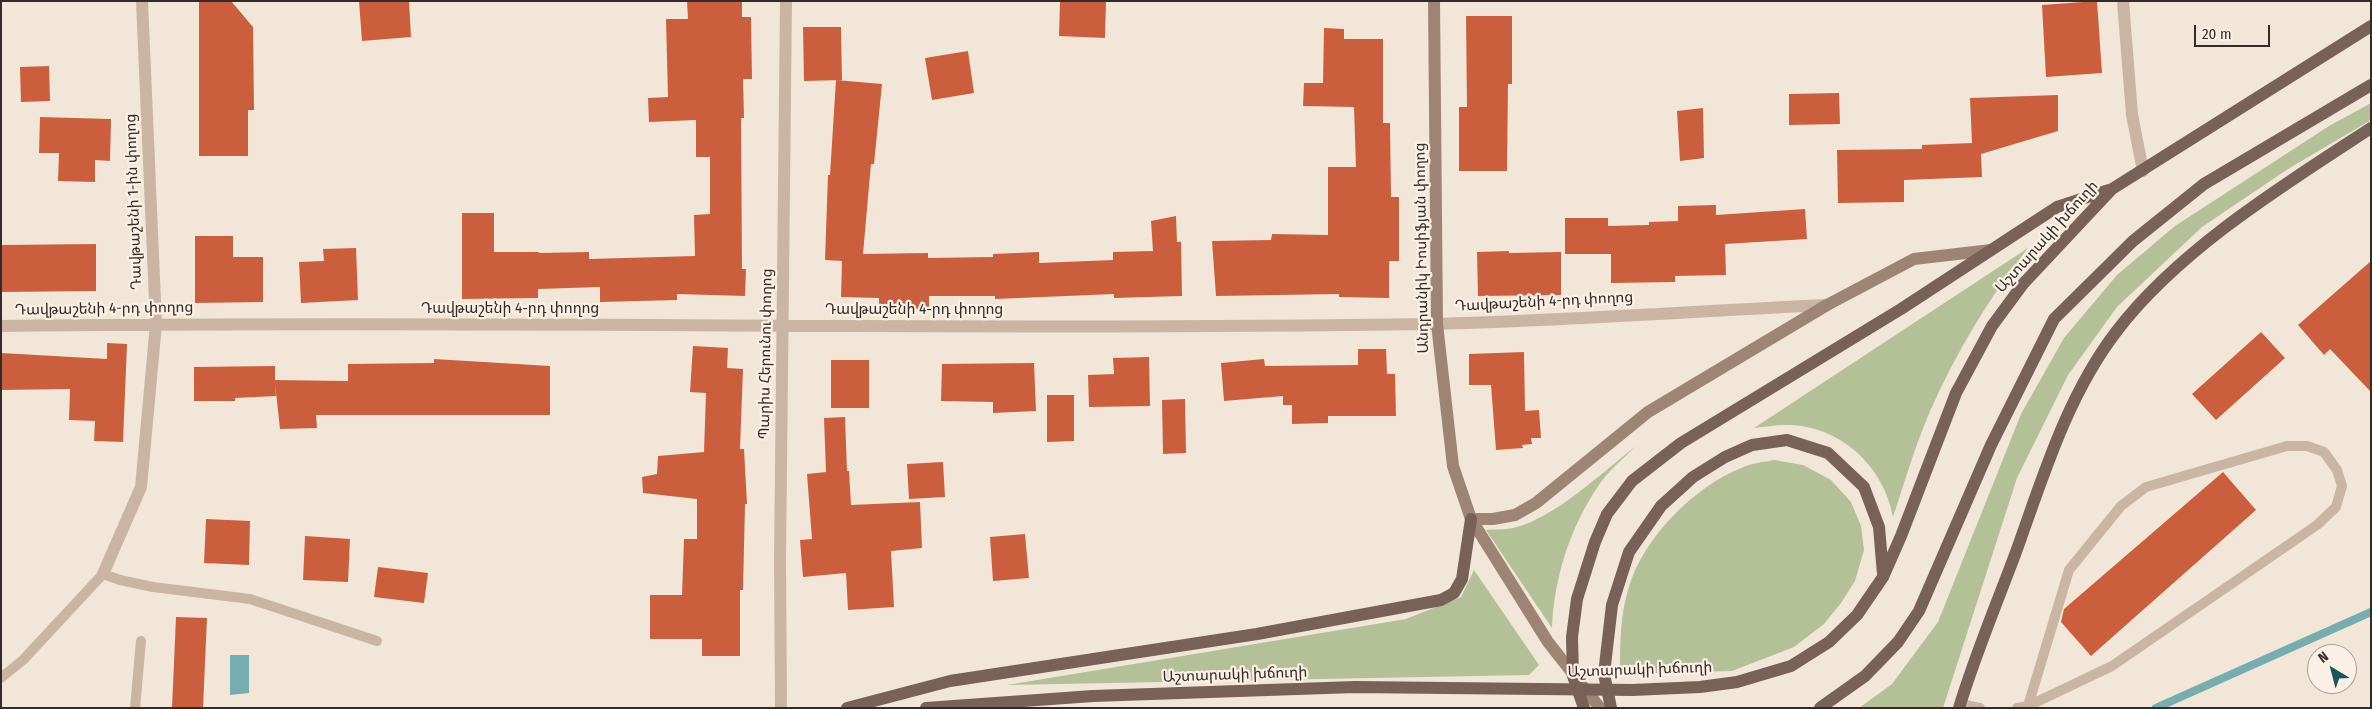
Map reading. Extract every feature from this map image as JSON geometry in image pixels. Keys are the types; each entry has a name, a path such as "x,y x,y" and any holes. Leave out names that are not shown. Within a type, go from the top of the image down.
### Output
{"main road":[{"name":"Աշտարակի խճուղի","path":"926,708 1093,696 1345,688 1632,690 1700,687 1737,682 1791,666 1829,642 1857,615 1884,577 1956,394 1992,326 2023,284 2112,189 2371,26"},
{"path":"1820,708 1865,676 1898,642 1919,611 1991,445 2054,319 2132,240 2204,184 2371,85"},
{"path":"1959,706 2047,466 2081,388 2116,332 2175,269 2235,220 2371,129"},
{"path":"1584,708 1573,676 1572,637 1577,599 1595,542 1607,514 1632,482 1681,443 1901,309 2057,207 2112,189"},
{"path":"1611,708 1604,674 1611,615 1629,552 1660,506 1693,477 1725,457 1752,445 1787,440 1828,453 1864,487 1880,527 1884,577"},
{"path":"847,708 950,681 1257,634 1441,600 1454,593 1462,579 1472,519"}],"street":[{"name":"Դավթաշենի 1-ին փողոց","path":"103,574 141,486 156,324 142,1"},
{"name":"Պարիս Հերունու փողոց","path":"781,708 780,559 786,1"},
{"name":"Անդրանիկ Իոսիֆյան փողոց","path":"1434,1 1437,324 1453,466 1472,519 1548,642 1600,708"},
{"path":"2123,1 2132,115 2143,171"},
{"path":"1472,519 1493,519 1515,515 1536,503 1648,412 1827,305 1914,259 1991,250"},
{"name":"Դավթաշենի 4-րդ փողոց","path":"1,326 156,324 783,326 1437,324 1827,305"}],"lane":[{"path":"2017,708 2028,706 2112,666 2317,525 2336,507 2342,486 2337,470 2324,452 2307,446 2288,446 2146,487 2121,506 2069,570 2028,706"},
{"path":"1,678 23,660 103,574 120,580 153,587 250,599 378,641"},
{"path":"135,708 141,640"},
{"path":"1959,706 1980,708"}],"green space":[{"path":"2371,103 2371,120 2288,169 2202,227 2117,307 2068,375 2017,478 1943,708 1859,708 1892,684 1938,622 2021,414 2064,338 2117,275 2175,226 2329,126"},
{"path":"2028,248 2000,286 1941,387 1920,435 1893,517 1888,498 1880,481 1869,465 1841,440 1805,427 1781,425 1754,428"},
{"path":"1636,446 1603,480 1580,518 1565,554 1560,572 1553,609 1552,628 1486,530 1513,528 1544,515 1577,493"},
{"path":"1774,460 1803,465 1831,480 1851,502 1861,526 1864,550 1855,581 1841,603 1824,624 1794,647 1732,671 1620,674 1621,630 1626,598 1636,569 1658,533 1689,501 1723,477 1749,465"},
{"path":"1474,570 1539,665 1529,675 1007,685 1406,619 1461,597"}],"water":[{"path":"230,655 249,655 249,693 230,695"}],"building":[{"path":"199,1 231,1 253,27 254,110 248,110 248,156 199,156"},
{"path":"359,1 409,1 411,37 362,41"},
{"path":"687,1 742,1 742,17 751,17 752,79 743,79 744,118 741,118 742,269 746,269 745,296 677,294 677,300 600,302 600,287 538,289 538,298 462,299 462,213 494,213 494,252 589,252 589,259 695,256 694,215 710,214 710,157 696,157 696,120 649,122 648,98 668,97 666,19 688,19"},
{"path":"1060,1 1106,1 1105,38 1059,36"},
{"path":"2097,1 2102,73 2046,77 2042,5"},
{"path":"1466,16 1512,16 1512,84 1508,84 1507,171 1459,171 1459,107 1467,107"},
{"path":"803,27 841,27 842,80 804,81"},
{"path":"1324,28 1344,29 1344,39 1383,39 1383,123 1390,123 1391,197 1399,197 1399,261 1389,261 1389,298 1339,297 1339,294 1216,296 1212,241 1271,240 1272,234 1328,235 1328,167 1356,167 1354,107 1303,106 1304,83 1323,83"},
{"path":"968,51 974,93 932,100 925,58"},
{"path":"49,66 50,101 21,102 20,67"},
{"path":"836,80 882,84 874,164 871,164 863,254 928,253 928,258 993,257 993,254 1039,252 1039,263 1113,260 1113,252 1153,251 1151,221 1176,216 1177,242 1181,242 1182,296 1114,298 1114,294 995,299 995,296 929,296 929,309 879,310 879,298 841,297 842,261 825,260 828,175 830,175"},
{"path":"1839,93 1840,124 1789,125 1789,94"},
{"path":"2058,95 2058,131 1981,154 1982,177 1904,180 1904,202 1838,203 1837,150 1922,149 1922,145 1972,143 1970,98"},
{"path":"1703,108 1704,158 1680,161 1677,111"},
{"path":"40,117 111,119 110,161 95,160 95,182 58,181 59,153 39,153"},
{"path":"1716,205 1716,215 1805,209 1807,239 1725,244 1726,275 1675,276 1675,282 1611,283 1611,254 1565,254 1565,218 1608,218 1608,226 1649,225 1649,222 1678,221 1678,206"},
{"path":"195,236 233,236 233,257 263,257 263,302 195,303"},
{"path":"96,244 96,291 1,292 1,245"},
{"path":"356,248 358,300 301,303 299,262 324,261 323,249"},
{"path":"1509,251 1509,253 1561,252 1561,295 1478,296 1477,252"},
{"path":"2371,261 2371,392 2330,349 2324,355 2298,325"},
{"path":"2261,332 2285,358 2216,420 2192,394"},
{"path":"107,343 127,344 123,442 94,441 95,421 69,420 70,389 1,390 1,353 107,359"},
{"path":"693,346 728,348 727,368 743,369 740,449 744,449 747,504 745,504 743,590 740,590 740,656 702,656 702,639 650,639 650,595 682,595 684,539 697,539 697,499 643,493 642,477 657,474 658,456 704,452 706,393 690,392"},
{"path":"1358,349 1386,349 1387,374 1395,374 1396,416 1328,416 1328,423 1292,424 1292,405 1283,405 1283,396 1224,401 1221,363 1264,359 1265,366 1358,365"},
{"path":"1524,352 1525,411 1539,410 1541,438 1531,438 1532,444 1522,445 1523,448 1496,450 1491,385 1469,385 1469,354"},
{"path":"1149,357 1150,406 1089,407 1088,375 1114,374 1113,358"},
{"path":"434,359 550,366 550,415 316,415 317,428 280,429 275,383 276,396 235,398 235,401 194,401 194,367 275,366 275,380 348,381 348,364 434,363"},
{"path":"831,360 869,360 869,408 831,408"},
{"path":"1034,363 1036,411 993,413 993,402 941,401 942,364"},
{"path":"1047,395 1074,395 1074,441 1047,442"},
{"path":"1185,399 1186,453 1163,454 1162,400"},
{"path":"845,417 847,471 849,471 851,505 920,502 922,548 891,551 894,607 848,610 846,573 803,577 800,540 812,539 807,474 826,472 824,418"},
{"path":"943,462 945,497 909,499 907,464"},
{"path":"2223,472 2256,510 2091,656 2061,622 2064,609"},
{"path":"206,519 250,521 249,565 204,563"},
{"path":"1025,534 1029,578 993,581 990,537"},
{"path":"305,536 350,539 348,582 303,580"},
{"path":"378,567 428,573 424,603 374,597"},
{"path":"176,617 207,618 203,708 172,708"}],"waterway":[{"path":"2156,708 2371,612"}]}
